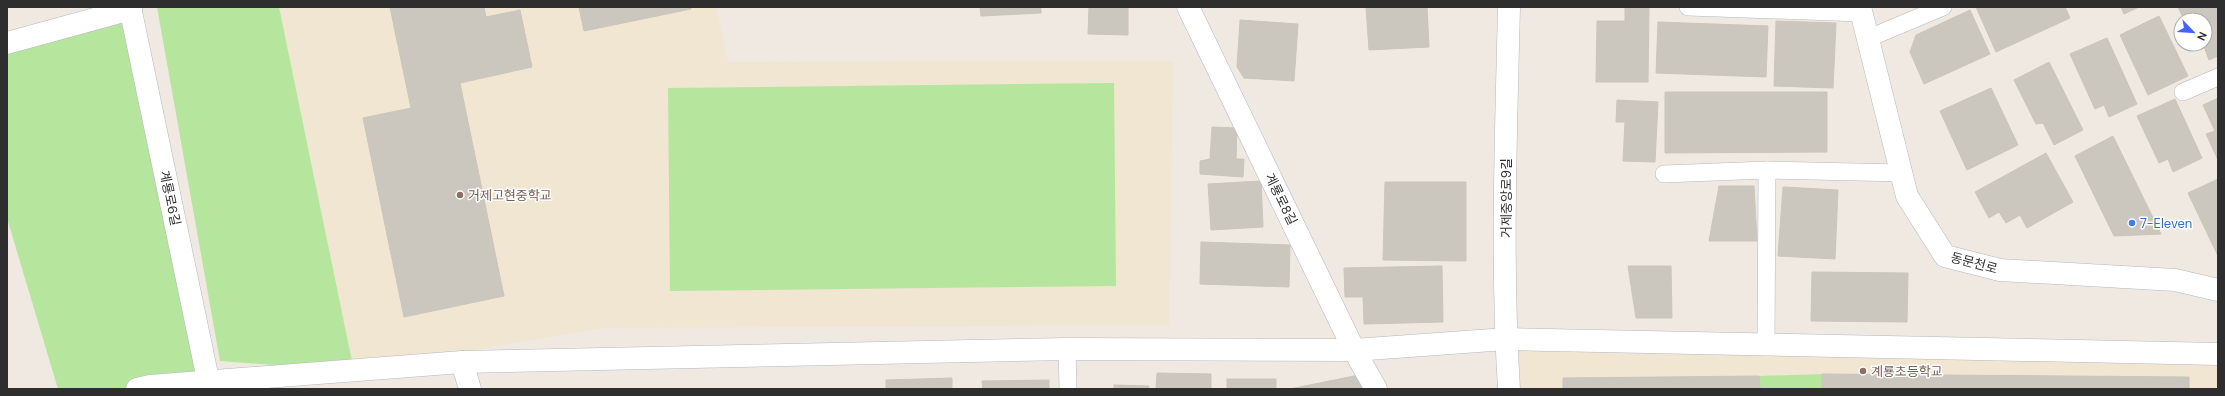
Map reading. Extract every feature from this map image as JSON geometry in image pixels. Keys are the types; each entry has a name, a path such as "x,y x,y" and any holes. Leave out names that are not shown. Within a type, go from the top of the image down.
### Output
{"street":[{"name":"계룡로8길","path":"1188,7 1354,350 1376,389"},
{"name":"거제중앙로9길","path":"1508,389 1506,339 1505,176 1509,7"},
{"path":"7,43 131,8"},
{"name":"계룡로6길","path":"131,8 210,385"},
{"name":"동문천로","path":"1861,10 1907,196 1945,256 2000,270 2175,280 2218,290"},
{"path":"138,389 150,386 210,385 462,362 1067,349 1354,350 1506,339 2218,354"},
{"path":"462,362 470,389"}],"lane":[{"path":"1688,7 1861,10"},
{"path":"1869,38 1944,7"},
{"path":"2183,92 2218,77"},
{"path":"1766,344 1767,170"},
{"path":"1664,174 1767,170 1902,173"},
{"path":"1067,349 1068,389"}],"shaded area":[{"path":"279,7 716,7 728,62 1173,61 1169,325 602,328 354,371"},
{"name":"계룡초등학교","path":"1506,339 2218,354 2218,389 1509,389"}],"green space":[{"path":"157,7 279,7 354,371 220,361"},
{"path":"131,9 209,382 137,389 58,389 7,218 7,43"},
{"path":"1114,83 1116,286 670,291 668,88"},
{"path":"1822,374 1822,389 1760,389 1759,376"}],"building":[{"path":"390,7 484,7 486,17 520,10 532,67 460,83 504,296 404,317 363,118 411,108"},
{"path":"579,7 691,7 691,9 584,31"},
{"path":"980,7 1041,7 1041,13 981,16"},
{"path":"1089,7 1128,7 1128,35 1088,34"},
{"path":"1366,7 1427,7 1429,47 1369,50"},
{"path":"1625,7 1649,7 1648,82 1596,82 1597,21 1625,21"},
{"path":"1976,7 2065,7 2070,18 1996,52"},
{"path":"2121,7 2139,7 2124,14"},
{"path":"2178,7 2218,7 2218,56 2209,60 2206,52 2213,52 2213,12 2180,12"},
{"path":"1970,10 1990,54 1924,84 1910,52 1916,35"},
{"path":"2159,16 2173,45 2173,52 2176,52 2188,76 2148,95 2120,35"},
{"path":"1240,20 1298,24 1294,81 1244,78 1237,67"},
{"path":"1776,21 1836,23 1833,88 1774,86"},
{"path":"1658,22 1768,26 1766,77 1656,73"},
{"path":"2107,38 2137,104 2109,117 2104,105 2095,109 2070,54"},
{"path":"2049,62 2083,130 2054,145 2043,123 2036,124 2014,80"},
{"path":"1991,88 2018,145 1967,170 1940,111"},
{"path":"1665,92 1827,92 1827,152 1665,153"},
{"path":"2218,98 2218,160 2206,134 2215,131 2203,105"},
{"path":"2175,99 2202,158 2173,172 2168,159 2159,163 2137,116"},
{"path":"1617,100 1658,102 1655,162 1623,161 1625,122 1616,122"},
{"path":"1212,127 1237,128 1236,159 1244,159 1243,177 1200,174 1200,161 1210,159"},
{"path":"2113,136 2161,234 2114,236 2075,156"},
{"path":"2046,153 2073,202 2027,228 2020,215 2006,223 1999,212 1989,218 1975,192"},
{"path":"2218,179 2218,256 2188,193"},
{"path":"1261,181 1263,227 1211,230 1208,184"},
{"path":"1385,182 1466,182 1466,261 1383,260"},
{"path":"1719,186 1754,186 1757,241 1709,241"},
{"path":"1783,187 1838,190 1835,259 1778,256"},
{"path":"1201,242 1290,245 1289,287 1200,284"},
{"path":"1442,266 1443,322 1364,324 1363,297 1345,297 1344,268"},
{"path":"1628,266 1671,266 1672,318 1636,318"},
{"path":"1812,272 1908,273 1907,322 1811,321"},
{"path":"1157,373 1211,374 1211,389 1156,389"},
{"path":"1822,374 2189,377 2189,389 1822,389"},
{"path":"1359,375 1362,389 1290,389"},
{"path":"1759,376 1760,389 1563,389 1563,378"},
{"path":"952,378 952,389 886,389 886,380"},
{"path":"1227,379 1276,379 1276,389 1227,389"},
{"path":"1049,380 1049,389 983,389 982,381"},
{"path":"1114,385 1149,386 1148,389 1114,389"}],"place":[{"name":"거제고현중학교","path":"460,195"},
{"name":"7-Eleven","path":"2132,223"},
{"name":"계룡초등학교","path":"1863,371"}]}
